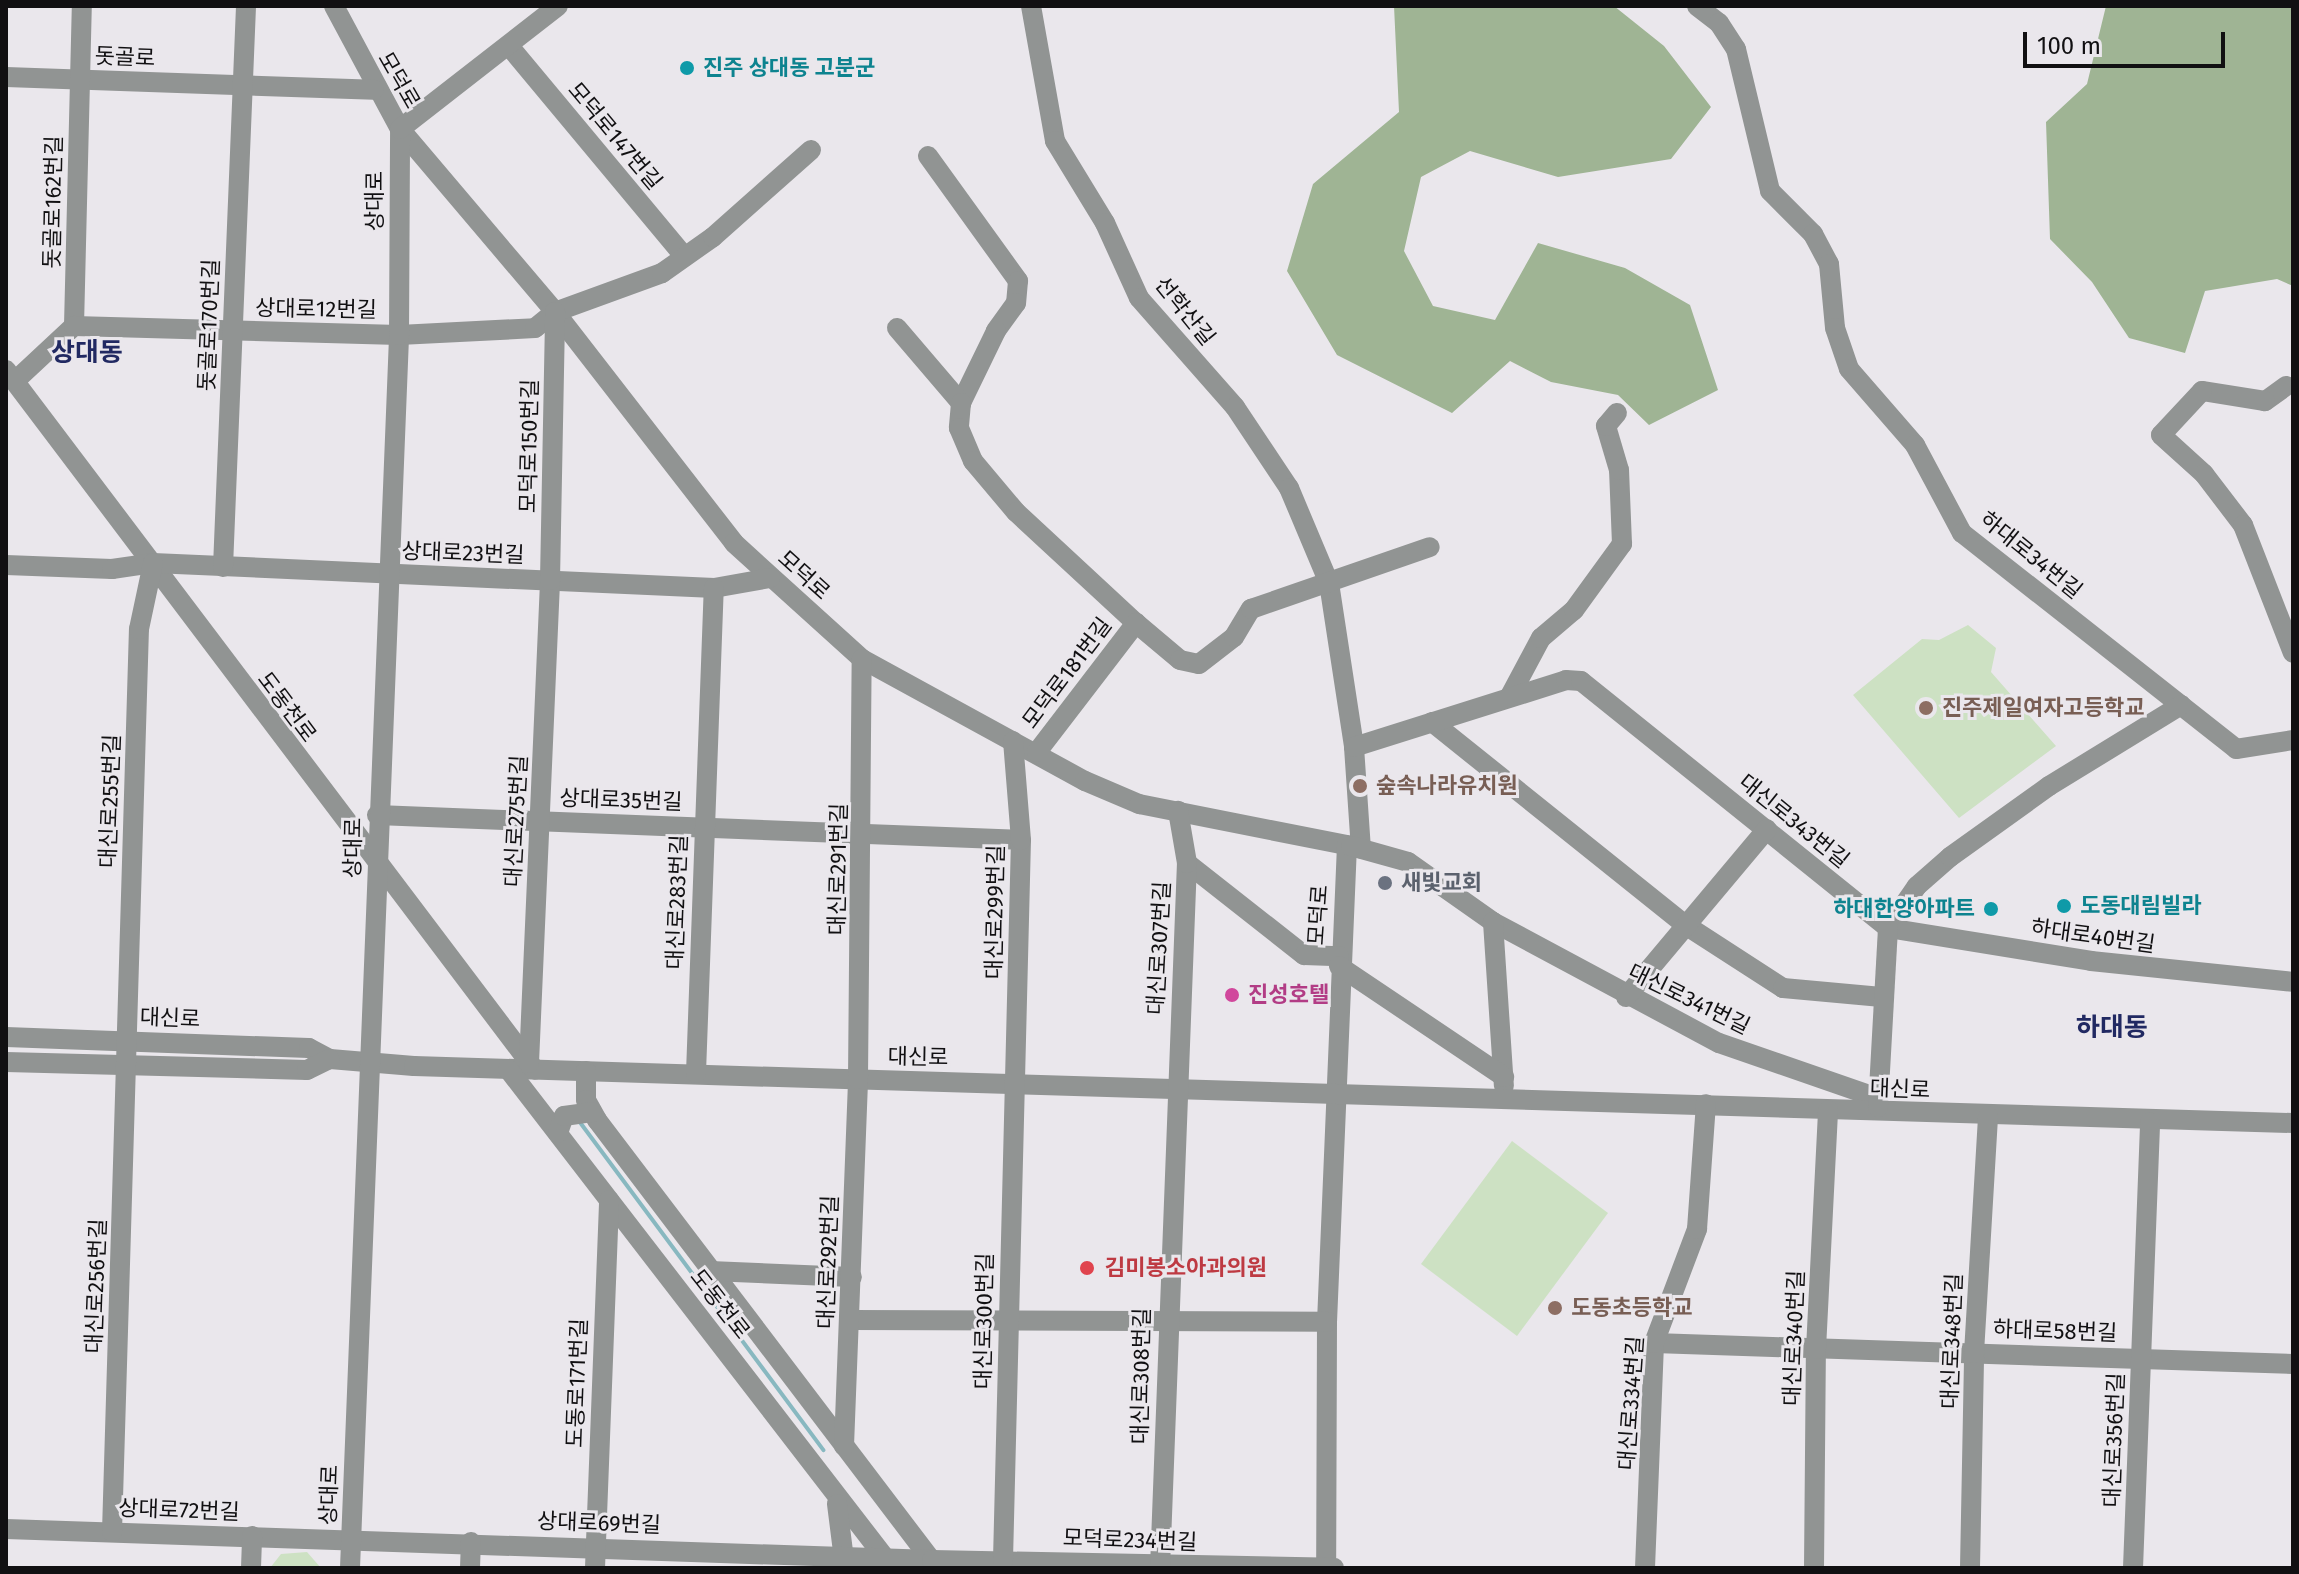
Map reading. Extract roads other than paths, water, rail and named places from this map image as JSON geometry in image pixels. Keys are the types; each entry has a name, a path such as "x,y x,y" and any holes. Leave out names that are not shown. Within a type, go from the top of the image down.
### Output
{"street":[{"name":"돗골로162번길","path":"74,326 82,6"},
{"path":"242,85 246,6"},
{"name":"모덕로","path":"334,6 374,90 400,129 555,312 734,543 862,659 1037,752 1085,781 1139,804 1354,847 1339,961 1327,1322 1326,1568"},
{"path":"400,129 558,6"},
{"name":"선학산길","path":"1031,6 1055,141 1105,223 1139,298 1235,407 1289,488 1329,583 1354,747 1354,847"},
{"name":"하대로34번길","path":"1697,6 1719,23 1736,49 1770,191 1813,234 1829,264 1835,328 1849,369 1915,445 1962,533 2236,749 2293,740"},
{"name":"모덕로147번길","path":"509,46 684,256"},
{"name":"돗골로","path":"6,77 374,90"},
{"name":"돗골로170번길","path":"223,567 242,85"},
{"name":"상대로","path":"350,1568 377,815 399,335 400,129"},
{"path":"555,312 662,273 811,150"},
{"path":"928,156 1018,281 1016,303 996,331 961,403 959,428 973,461 1016,512 1136,623"},
{"name":"상대로12번길","path":"74,326 399,335 526,331 555,312"},
{"name":"모덕로150번길","path":"550,580 555,312"},
{"path":"10,376 74,326"},
{"path":"897,328 961,403"},
{"name":"도동천로","path":"10,376 377,866 532,1066"},
{"path":"2286,386 2265,401 2202,391 2161,435 2204,474 2243,525 2286,615 2293,653"},
{"path":"1354,747 1510,696 1541,638 1574,610 1622,544 1619,470 1606,426 1617,413"},
{"path":"1329,583 1430,547"},
{"name":"상대로23번길","path":"6,565 112,569 153,563 714,588 770,578"},
{"name":"대신로255번길","path":"127,1041 139,629 153,563"},
{"name":"대신로275번길","path":"532,1066 550,580"},
{"name":"모덕로181번길","path":"1037,752 1136,623 1190,666 1234,637 1251,609 1329,583"},
{"name":"대신로283번길","path":"696,1073 714,588"},
{"name":"대신로291번길","path":"858,1079 863,833 862,659"},
{"name":"대신로343번길","path":"1510,696 1566,680 1581,681 1888,928"},
{"path":"1877,1105 1888,928 1917,886 1950,857 2049,786 2181,705"},
{"path":"1432,722 1687,926 1783,988 1882,997"},
{"name":"대신로299번길","path":"1013,741 1021,840 1015,1083"},
{"name":"대신로307번길","path":"1175,1088 1187,863 1178,811"},
{"name":"상대로35번길","path":"377,815 1021,840"},
{"path":"1626,997 1767,829"},
{"name":"대신로341번길","path":"1354,847 1408,862 1493,922 1626,997 1719,1043 1877,1105"},
{"path":"1187,863 1304,955 1339,961"},
{"path":"1493,922 1504,1087"},
{"name":"하대로40번길","path":"1888,928 2091,961 2293,982"},
{"name":"모덕로","path":"1339,961 1504,1087"},
{"name":"대신로","path":"6,1037 309,1048 330,1059 508,1069 532,1066 586,1071 1337,1091 1504,1087 1706,1104 1828,1110 1877,1105 1988,1116 2150,1122 2290,1118"},
{"name":"대신로256번길","path":"112,1532 127,1041"},
{"name":"대신로","path":"6,1062 307,1070 330,1059"},
{"name":"도동천로","path":"508,1069 889,1563"},
{"name":"도동천로","path":"586,1071 586,1100 592,1112 935,1564"},
{"name":"대신로292번길","path":"844,1446 858,1079"},
{"name":"대신로300번길","path":"1003,1560 1015,1083"},
{"name":"대신로308번길","path":"1160,1567 1175,1088"},
{"name":"대신로334번길","path":"1645,1568 1654,1343 1697,1229 1706,1104"},
{"name":"대신로340번길","path":"1814,1568 1816,1349 1828,1110"},
{"path":"558,1133 564,1116 592,1112"},
{"name":"대신로348번길","path":"1970,1568 1974,1353 1988,1116"},
{"name":"대신로356번길","path":"2133,1568 2150,1122"},
{"name":"도동로171번길","path":"596,1558 609,1200"},
{"path":"710,1271 852,1277"},
{"path":"851,1320 1327,1322"},
{"name":"하대로58번길","path":"1654,1343 2293,1364"},
{"path":"837,1504 845,1562"},
{"path":"863,1530 875,1534 891,1530 897,1514"},
{"name":"상대로72번길","path":"6,1529 351,1539"},
{"path":"251,1568 252,1536"},
{"name":"상대로69번길","path":"351,1539 471,1542 596,1558 889,1563"},
{"path":"470,1568 471,1542"},
{"name":"모덕로234번길","path":"889,1563 1003,1560 1160,1567 1334,1568"}],"waterway":[{"path":"579,1121 823,1450"}],"place":[{"name":"진주 상대동 고분군","path":"687,68"},
{"name":"진주제일여자고등학교","path":"1926,708"},
{"name":"숲속나라유치원","path":"1360,786"},
{"name":"새빛교회","path":"1385,883"},
{"name":"도동대림빌라","path":"2064,906"},
{"name":"하대한양아파트","path":"1991,909"},
{"name":"진성호텔","path":"1232,995"},
{"name":"김미봉소아과의원","path":"1087,1268"},
{"name":"도동초등학교","path":"1555,1308"}],"district":[{"name":"상대동","path":"87,353"},
{"name":"하대동","path":"2112,1028"}]}
